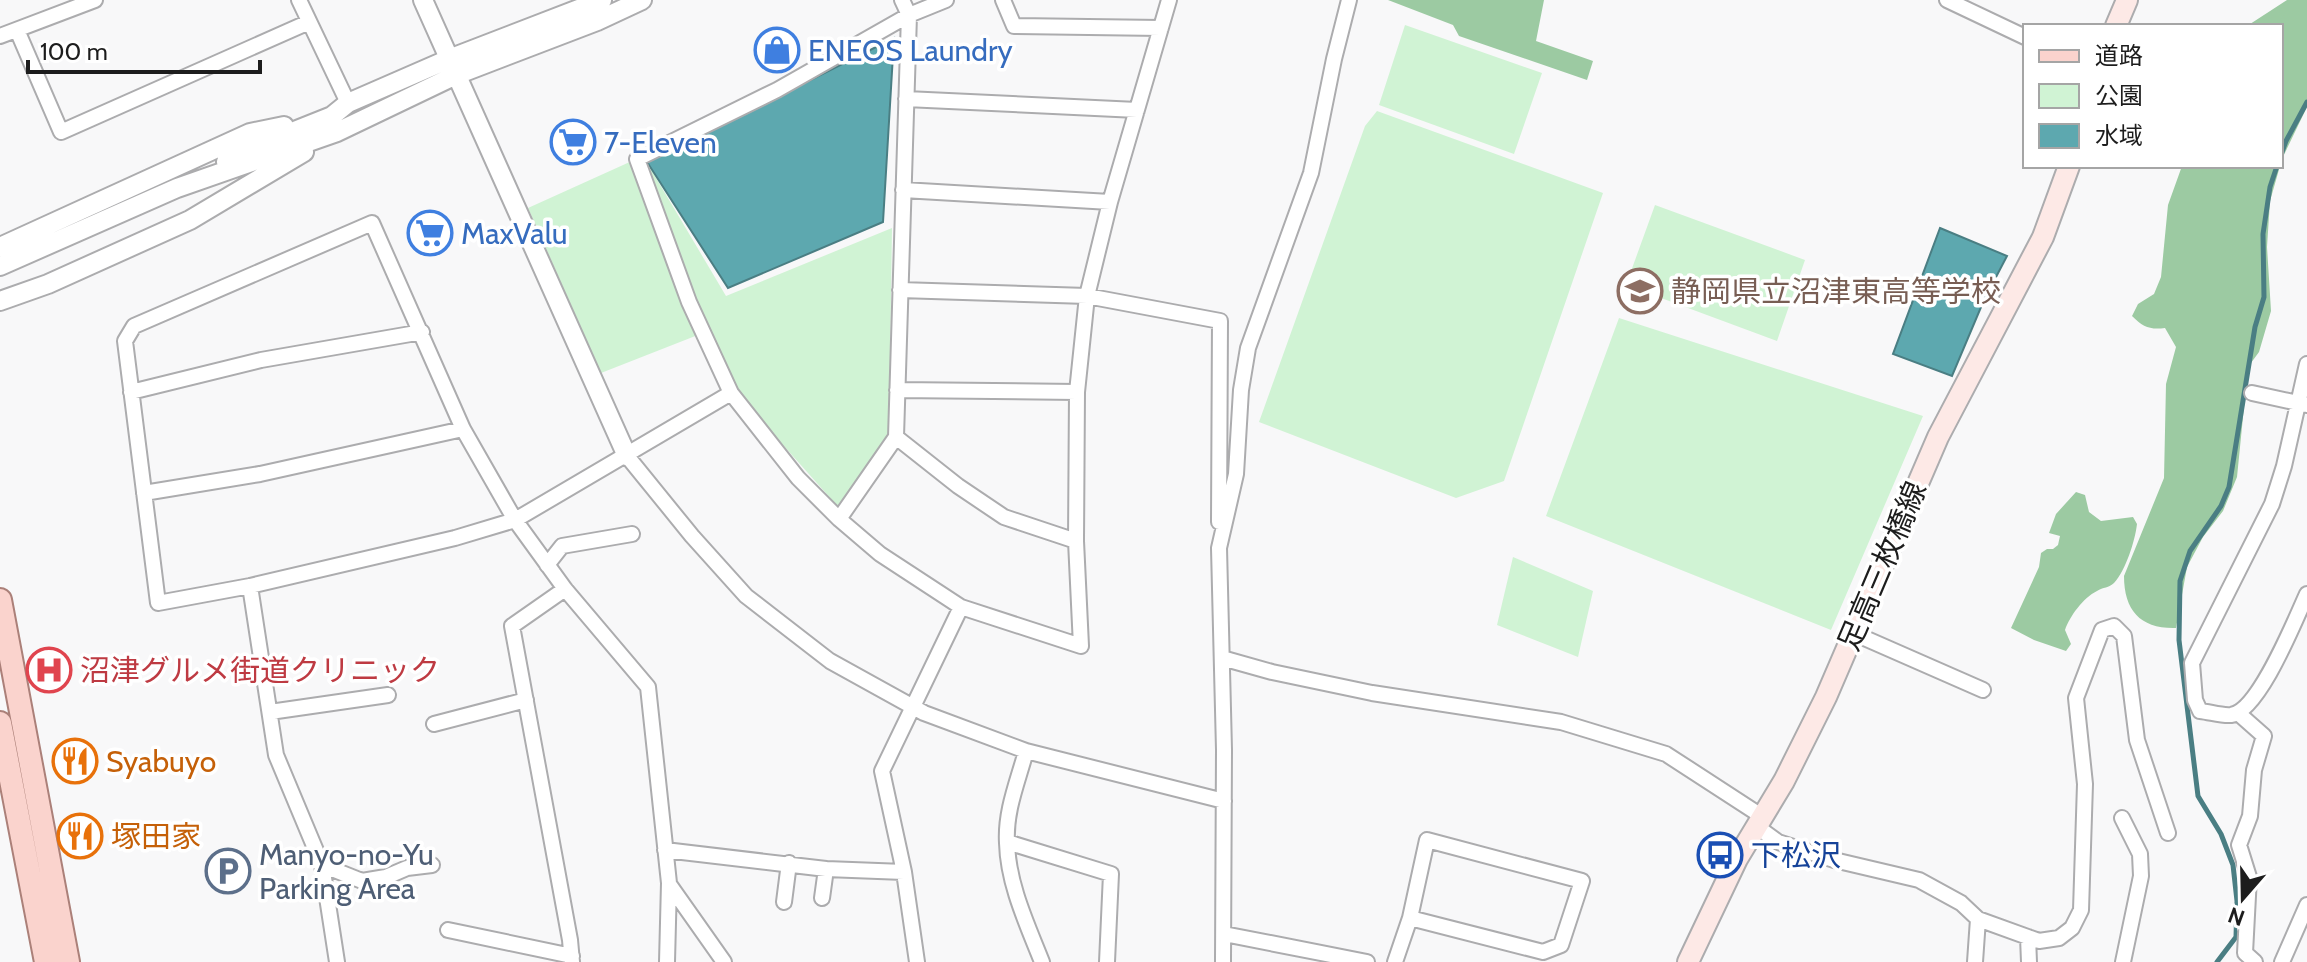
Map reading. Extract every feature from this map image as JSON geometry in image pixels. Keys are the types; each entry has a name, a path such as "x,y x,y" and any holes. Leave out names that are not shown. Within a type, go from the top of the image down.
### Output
{"main road":[{"path":"2117,24 2127,0"},
{"name":"足高三枚橋線","path":"1688,962 1718,895 1807,738 1938,437 2043,237 2068,168"},
{"path":"0,600 68,962"},
{"path":"0,723 46,962"}],"street":[{"path":"0,36 95,0"},
{"path":"299,0 348,103"},
{"path":"423,0 627,456 746,596 830,661 924,713 1026,751 1224,801"},
{"path":"0,266 177,188 247,150 334,124 602,0"},
{"path":"0,301 190,227 334,124 348,103 597,21 642,0"},
{"path":"839,519 896,437 909,15 902,0"},
{"path":"946,0 909,15 777,90 637,159 689,302 731,393 798,478 880,554 961,607 1081,646 1076,541 1077,392 1087,296 1110,202 1169,0"},
{"path":"1003,0 1014,26 1161,28"},
{"path":"1219,548 1236,474 1241,390 1248,348 1311,173 1349,0"},
{"path":"1951,1 2023,36"},
{"path":"17,30 61,132 309,22"},
{"path":"906,99 1137,110"},
{"path":"0,247 250,133 334,124"},
{"path":"903,190 1110,202"},
{"path":"667,962 669,883 648,687 565,589 515,520 463,429 372,223 134,326 125,341 158,603 250,586 455,538 515,520 731,393"},
{"path":"900,290 1087,296 1220,321 1223,962"},
{"path":"131,392 261,360 422,332"},
{"path":"2307,364 2303,404 2272,504 2192,663 2195,700 2200,711 2230,716 2238,713 2262,689 2307,594"},
{"path":"897,390 1077,392"},
{"path":"2252,393 2303,404"},
{"path":"144,493 260,474 463,429"},
{"path":"896,437 958,486 1004,517 1076,541"},
{"path":"547,565 562,546 632,534"},
{"path":"250,586 276,755 322,865 337,962"},
{"path":"448,930 572,959 512,626 565,589"},
{"path":"917,962 904,872 882,771 961,607"},
{"path":"1222,658 1372,693 1561,722 1666,754 1760,822 1778,842 1834,860 1919,880 1961,903 1978,919 2039,941 2059,938 2072,928 2081,910 2085,784 2076,698 2102,630 2114,626 2124,636 2137,740 2168,833"},
{"path":"1853,633 1983,690"},
{"path":"270,712 388,695"},
{"path":"434,724 526,700"},
{"path":"2238,713 2264,736 2254,770 2250,816 2239,845 2249,877 2245,953 2255,962"},
{"path":"1026,751 1010,808 1007,842 1015,892 1042,962"},
{"path":"2122,818 2140,854 2141,876 2123,962"},
{"path":"1395,962 1410,918 1427,840 1582,881 1561,945 1543,952 1410,918"},
{"path":"1007,842 1111,874 1107,962"},
{"path":"665,850 826,869 904,872"},
{"path":"784,902 789,863"},
{"path":"322,865 362,881 386,877 407,868 432,865"},
{"path":"822,898 826,869"},
{"path":"669,883 724,962"},
{"path":"2282,962 2307,905"},
{"path":"1975,962 1978,919"},
{"path":"1224,934 1367,962"},
{"path":"2028,937 2029,962"}],"green space":[{"path":"1388,0 1544,0 1536,41 1593,61 1587,80 1459,36 1453,25"},
{"path":"2287,0 2307,0 2307,107 2283,157 2283,24 2250,24"},
{"path":"1405,25 1542,73 1514,154 1379,105"},
{"path":"1377,111 1603,193 1504,481 1456,498 1259,422 1365,126"},
{"path":"643,156 726,296 892,228 889,439 841,510 733,389 703,333 601,373 528,208"},
{"path":"2181,168 2279,168 2270,201 2267,247 2271,311 2259,352 2248,367 2237,477 2223,511 2203,537 2187,567 2176,628 2153,625 2137,616 2127,599 2124,576 2164,478 2166,384 2176,347 2165,328 2147,327 2132,316 2138,304 2154,294 2161,277 2168,205"},
{"path":"1655,205 1805,260 1777,341 1626,285"},
{"path":"1619,318 1923,416 1831,630 1546,516"},
{"path":"2076,492 2085,495 2089,512 2101,521 2133,517 2137,524 2129,555 2118,577 2112,585 2087,598 2070,619 2065,630 2071,644 2066,651 2011,628 2039,567 2041,553 2058,545 2060,536 2049,533 2056,514"},
{"path":"1513,557 1593,591 1578,657 1497,625"}],"water":[{"path":"894,38 883,222 728,288 647,162"},
{"path":"1940,228 2007,256 1984,300 1952,376 1893,354"}],"waterway":[{"path":"2283,149 2307,102"},
{"path":"2217,962 2236,937 2237,901 2233,865 2221,834 2198,796 2179,640 2180,581 2190,551 2221,506 2229,487 2255,327 2264,297 2263,234 2270,187 2276,168"}],"place":[{"name":"ENEOS Laundry","path":"777,50"},
{"name":"7-Eleven","path":"573,142"},
{"name":"MaxValu","path":"430,233"},
{"name":"静岡県立沼津東高等学校","path":"1640,291"},
{"name":"沼津グルメ街道クリニック","path":"49,670"},
{"name":"Syabuyo","path":"75,761"},
{"name":"塚田家","path":"80,836"},
{"name":"下松沢","path":"1720,855"},
{"name":"Manyo-no-Yu Parking Area","path":"228,871"}]}
